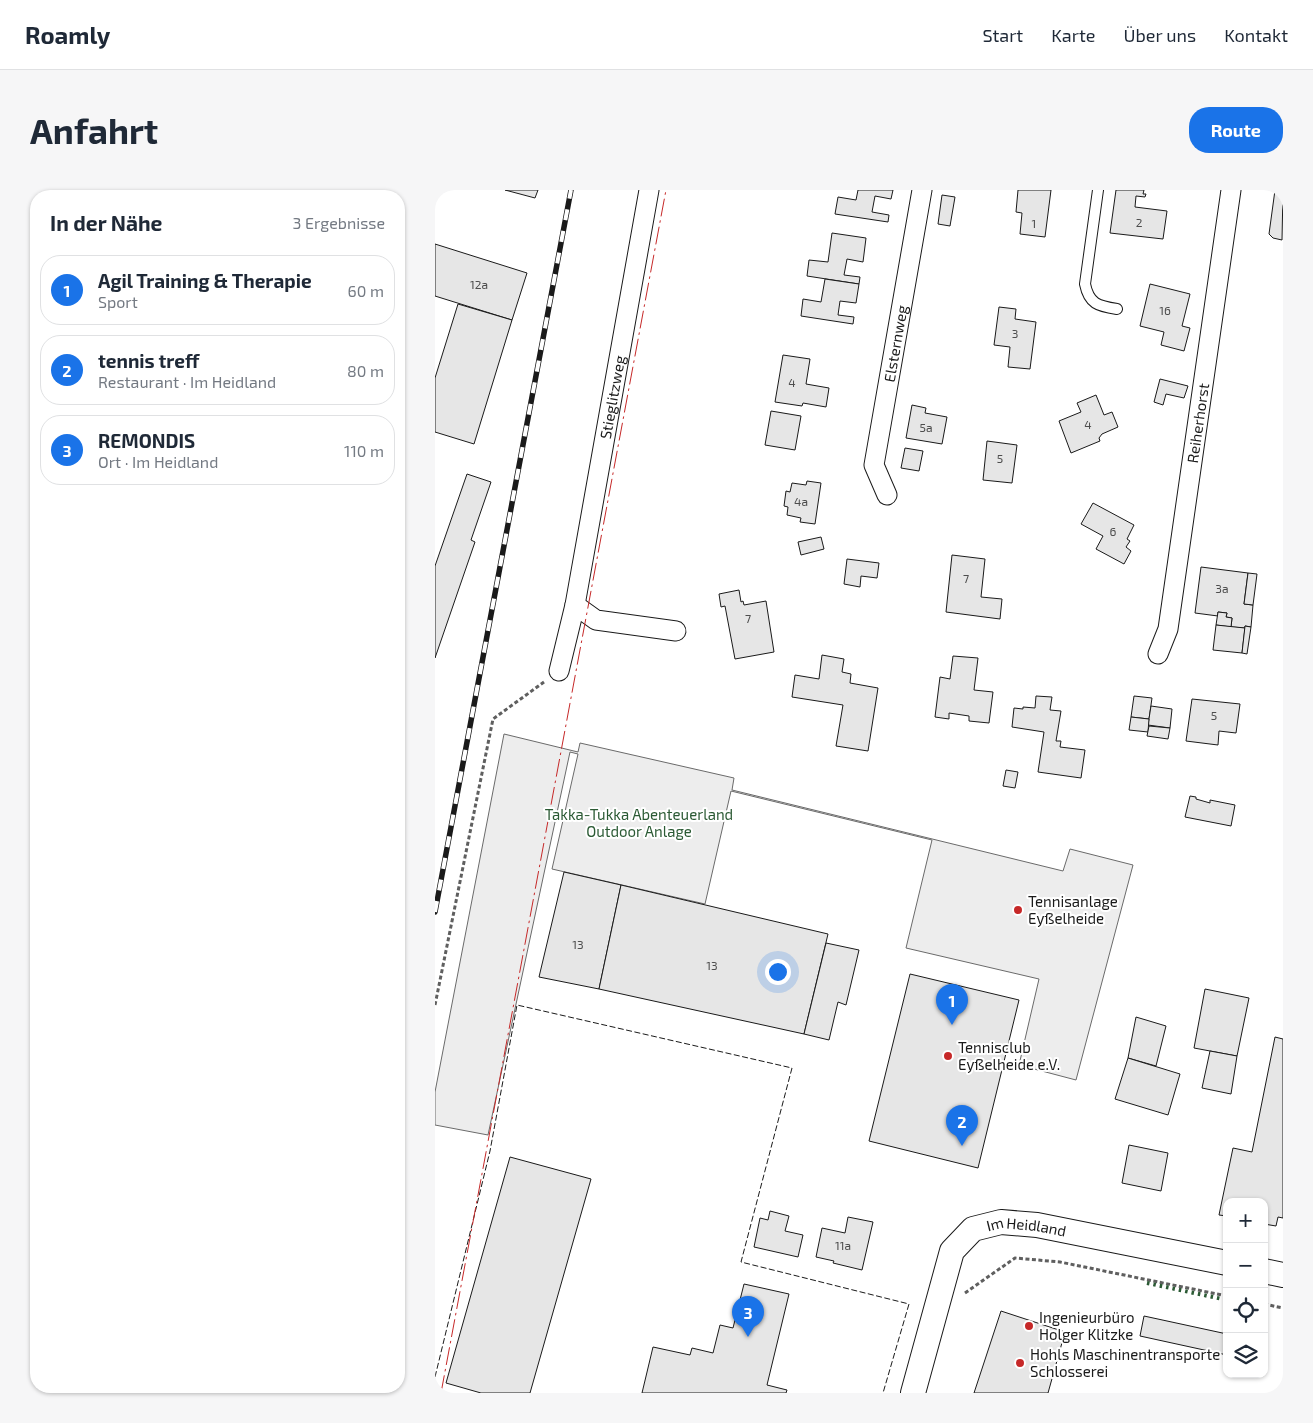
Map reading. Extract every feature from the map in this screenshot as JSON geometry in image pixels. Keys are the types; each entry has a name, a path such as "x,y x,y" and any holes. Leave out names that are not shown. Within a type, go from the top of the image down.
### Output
{"street":[{"name":"Stieglitzweg","path":"559,671 575,605 649,190"},
{"name":"Elsternweg","path":"887,495 874,465 922,190"},
{"name":"Reiherhorst","path":"1159,654 1167,629 1231,190"},
{"path":"575,605 596,620 676,631"},
{"name":"Im Heidland","path":"913,1393 952,1251 973,1229 1001,1222 1037,1225 1223,1262"},
{"path":"1268,1272 1283,1275"}],"lane":[{"path":"1098,190 1085,284 1087,293 1093,302 1101,307 1117,309"}],"path":[{"path":"435,1005 493,719 559,671"},
{"path":"960,1296 1015,1258 1060,1262 1223,1295"},
{"path":"1268,1305 1283,1308"}],"shaded area":[{"name":"Tennisanlage Eyßelheide","path":"504,734 578,752 580,743 734,778 732,790 1063,871 1070,849 1133,865 1076,1080 1019,1065 1039,979 906,948 932,840 731,791 705,904 552,869 578,754 570,752 488,1135 435,1125 435,1092"}],"building":[{"path":"505,190 538,190 535,198"},
{"path":"858,190 893,190 891,199 875,196 872,212 889,215 888,222 835,214 838,197 856,200"},
{"path":"1018,190 1051,190 1045,237 1020,234 1022,213 1016,212"},
{"path":"1116,190 1144,190 1143,194 1146,194 1145,197 1136,196 1135,207 1167,211 1163,239 1110,233"},
{"path":"1275,190 1283,190 1282,240 1273,238 1269,234"},
{"path":"942,195 955,197 950,226 938,224"},
{"path":"832,233 866,238 863,262 847,259 844,275 860,277 859,284 807,276 809,260 828,262"},
{"path":"435,244 527,273 512,320 435,296"},
{"path":"825,279 859,284 856,303 840,301 838,315 854,317 853,324 801,316 803,299 821,302"},
{"path":"1150,284 1190,294 1182,326 1190,328 1184,351 1161,345 1164,332 1140,326"},
{"path":"458,304 512,320 474,444 435,432 435,378"},
{"path":"999,307 1016,309 1015,319 1036,322 1030,369 1008,367 1010,347 994,345"},
{"path":"783,355 810,359 806,384 829,388 826,407 803,403 802,406 775,402"},
{"path":"1160,379 1188,386 1184,398 1166,394 1163,405 1154,402"},
{"path":"1096,395 1104,415 1112,412 1118,427 1102,434 1099,438 1100,441 1071,453 1059,421 1081,412 1077,403"},
{"path":"912,405 926,408 925,413 947,417 942,444 906,438"},
{"path":"771,411 801,416 795,450 765,445"},
{"path":"987,441 1017,445 1012,483 983,480"},
{"path":"905,448 923,451 919,471 901,468"},
{"path":"467,474 491,482 471,540 475,542 435,658 435,566"},
{"path":"807,481 821,483 815,524 800,522 801,518 787,515 788,507 784,506 786,491 790,492 792,483 806,485"},
{"path":"1093,503 1134,525 1127,539 1130,541 1126,547 1131,551 1124,564 1096,549 1103,536 1081,524"},
{"path":"821,537 824,549 801,555 798,542"},
{"path":"952,555 985,559 981,597 1002,599 1000,619 946,612"},
{"path":"847,559 879,563 877,578 861,576 860,587 844,584"},
{"path":"1201,567 1248,573 1244,604 1253,605 1251,627 1231,627 1232,618 1226,617 1227,613 1218,612 1218,616 1195,613"},
{"path":"1248,573 1257,574 1253,605 1244,604"},
{"path":"739,590 741,602 743,601 744,605 766,601 774,652 735,659 725,606 721,607 719,594"},
{"path":"1218,612 1227,613 1226,617 1232,618 1231,627 1216,625"},
{"path":"1216,625 1245,628 1242,653 1213,650"},
{"path":"1245,626 1251,627 1247,654 1242,653"},
{"path":"822,655 844,659 842,672 851,674 850,683 878,688 868,751 836,746 843,705 792,697 795,675 819,679"},
{"path":"953,656 978,658 974,690 993,692 989,723 969,721 969,716 949,713 949,719 935,717 940,677 950,679"},
{"path":"1036,696 1052,697 1050,710 1061,711 1056,741 1061,741 1060,747 1085,750 1081,778 1038,772 1044,732 1012,727 1014,708 1035,708"},
{"path":"1134,696 1152,698 1149,719 1131,717"},
{"path":"1192,699 1240,704 1236,733 1219,731 1218,745 1186,741"},
{"path":"1151,706 1172,709 1170,728 1148,725"},
{"path":"1131,717 1149,719 1148,732 1129,730"},
{"path":"1149,726 1170,728 1168,739 1147,736"},
{"path":"1006,770 1018,772 1015,788 1003,786"},
{"path":"1190,796 1210,803 1210,800 1235,805 1231,826 1185,817"},
{"path":"564,872 621,885 599,989 539,977"},
{"path":"621,885 828,934 804,1034 599,989"},
{"path":"826,943 859,950 846,1005 838,1002 829,1040 804,1034"},
{"name":"Tennisclub Eyßelheide e.V.","path":"910,974 1019,1000 978,1168 869,1141"},
{"path":"1205,989 1249,998 1237,1056 1194,1048"},
{"path":"1136,1017 1166,1026 1156,1066 1128,1058"},
{"path":"1275,1037 1283,1039 1283,1218 1278,1217 1276,1226 1268,1225 1268,1198 1223,1198 1223,1216 1219,1215 1233,1148 1252,1152"},
{"path":"1210,1051 1237,1056 1231,1094 1202,1088"},
{"path":"1128,1058 1180,1074 1168,1115 1115,1099"},
{"path":"1129,1145 1168,1153 1161,1191 1122,1183"},
{"path":"510,1157 591,1179 530,1393 481,1393 446,1383"},
{"path":"770,1211 789,1216 785,1231 803,1235 798,1257 754,1247 760,1218 768,1220"},
{"path":"848,1217 873,1222 862,1270 816,1257 822,1228 845,1233"},
{"path":"744,1284 789,1294 767,1385 787,1390 786,1393 642,1393 653,1347 690,1355 692,1348 713,1353 720,1325 733,1328"},
{"name":"Hohls Maschinentransporte Schlosserei","path":"1001,1311 1065,1332 1048,1393 974,1393"},
{"path":"1144,1316 1223,1333 1223,1354 1140,1336"}],"railway":[{"path":"435,912 571,190"}],"hedge":[{"path":"1147,1283 1223,1299"}],"fence":[{"path":"435,1377 490,1151 517,1005 792,1068 741,1262 909,1304 883,1393"}],"power":[{"path":"441,1393 666,190"}],"place":[{"name":"Tennisanlage Eyßelheide","path":"1018,910"},
{"name":"Agil Training & Therapie","path":"952,1025"},
{"name":"Tennisclub Eyßelheide e.V.","path":"948,1056"},
{"name":"tennis treff","path":"962,1146"},
{"name":"Ingenieurbüro Holger Klitzke","path":"1029,1326"},
{"name":"REMONDIS","path":"748,1337"},
{"name":"Hohls Maschinentransporte Schlosserei","path":"1020,1363"}],"park label":[{"name":"Takka-Tukka Abenteuerland Outdoor Anlage","path":"639,822"}]}
